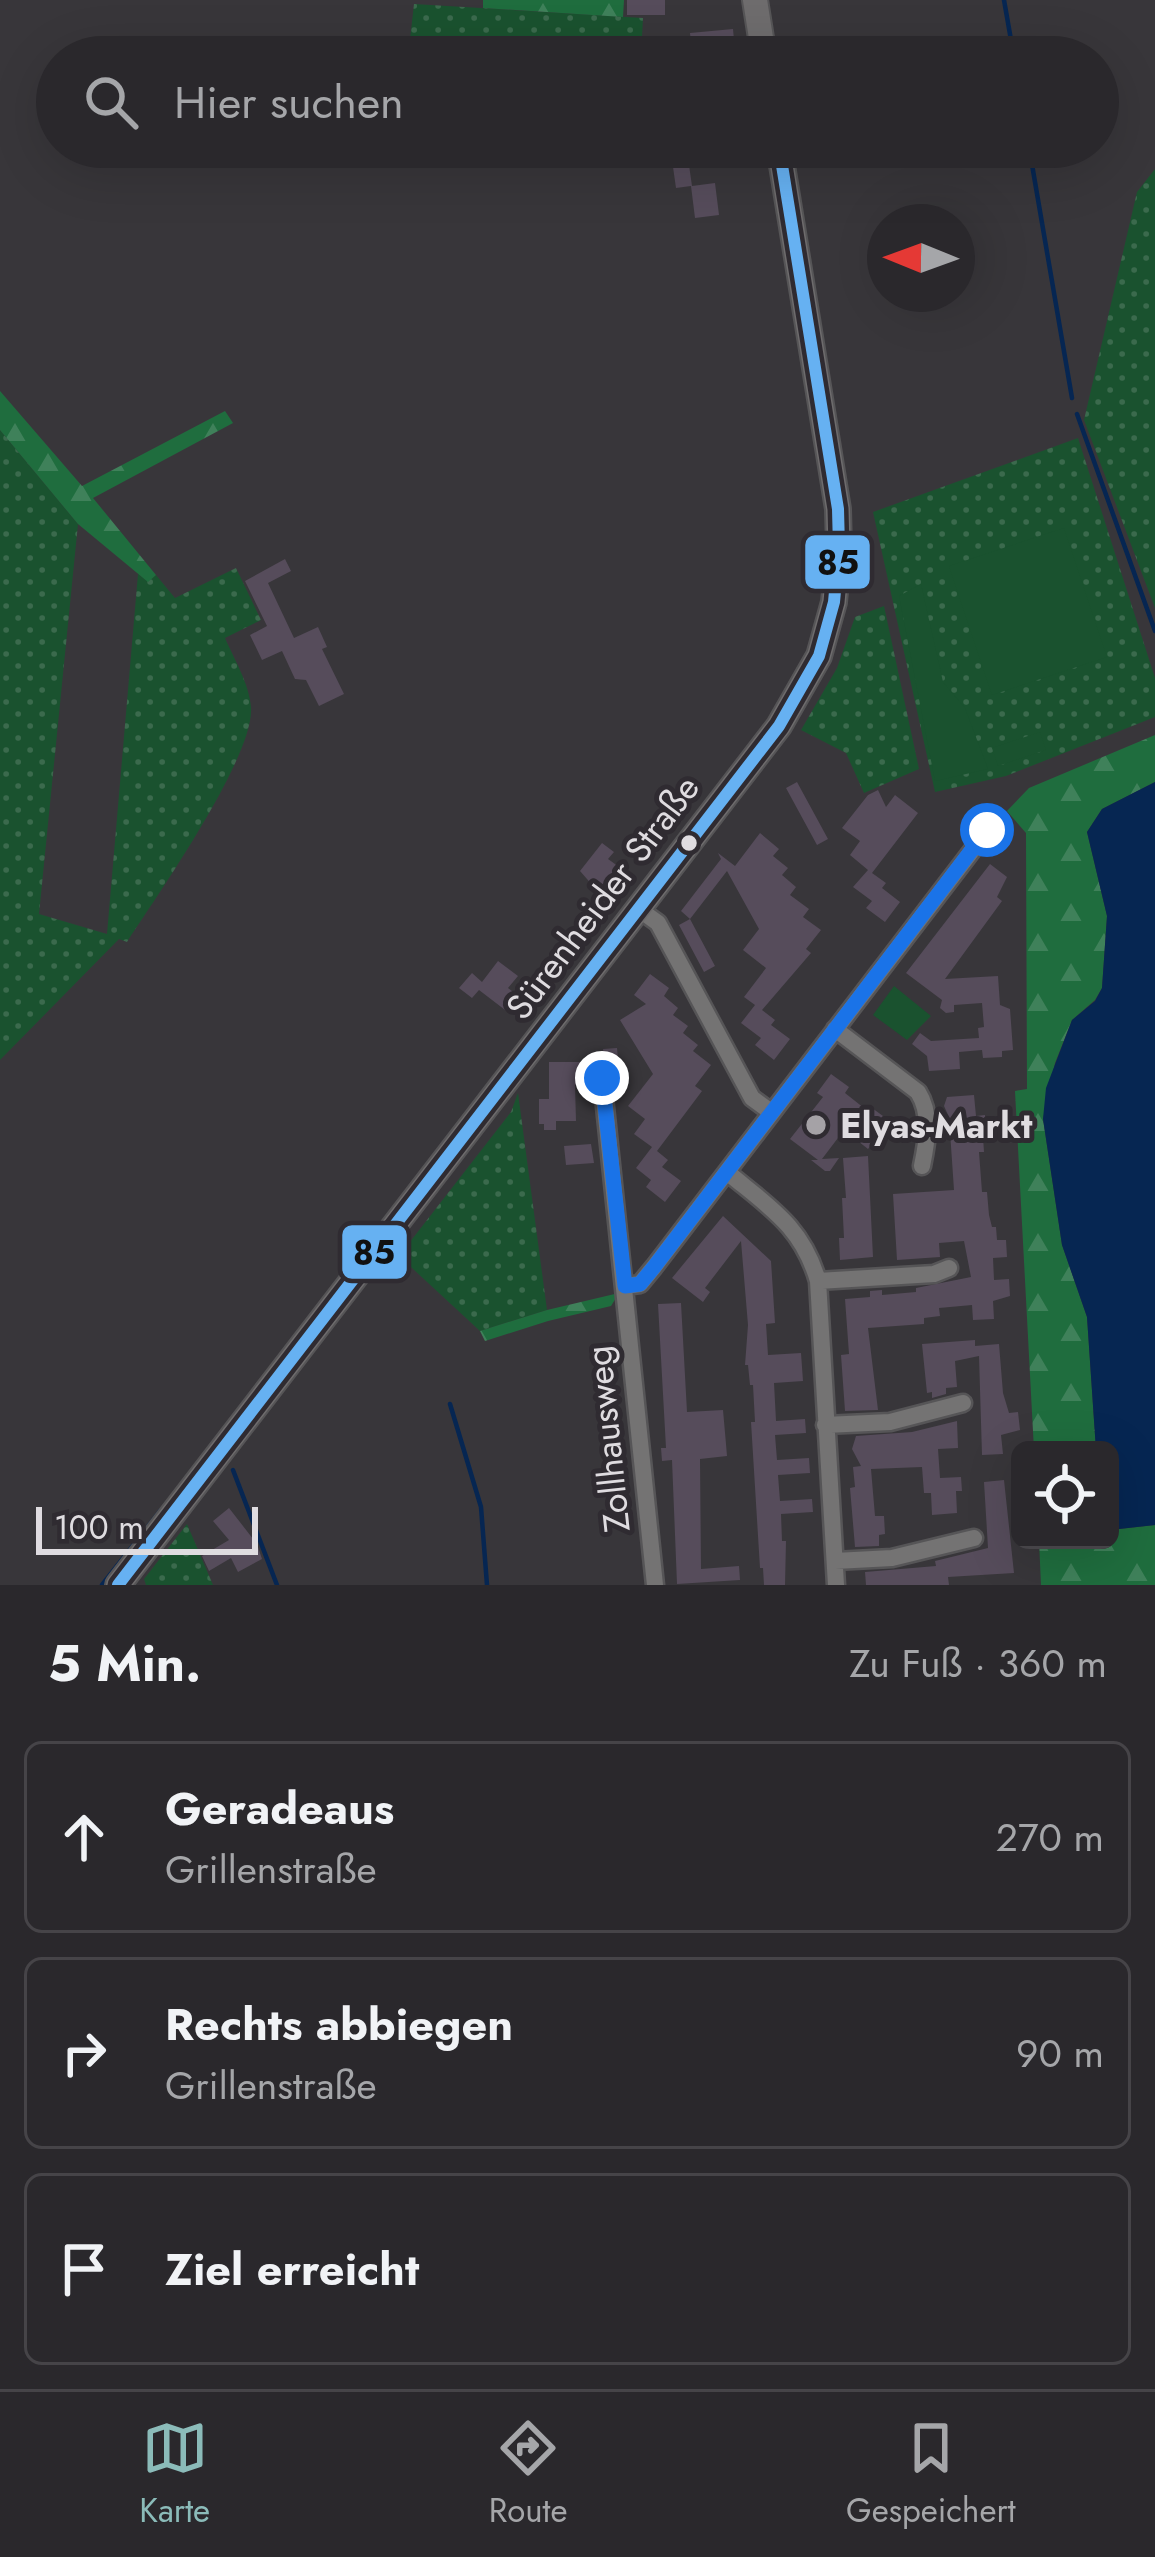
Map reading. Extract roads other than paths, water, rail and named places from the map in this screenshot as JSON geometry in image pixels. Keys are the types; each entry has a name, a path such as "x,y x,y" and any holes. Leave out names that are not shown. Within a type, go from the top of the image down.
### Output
{"main road":[{"path":"755,0 761,36"},
{"name":"Sürenheider Straße","path":"118,1585 640,910 802,689 819,656 834,602 838,508 782,168"}],"street":[{"path":"625,1286 640,1284 987,830"},
{"path":"640,910 658,923 752,1098 771,1112"},
{"path":"835,1028 918,1092 925,1103 928,1141 922,1166"},
{"name":"Zollhausweg","path":"602,1078 655,1585"},
{"path":"727,1172 788,1222 808,1249 818,1281 836,1585"},
{"path":"818,1281 934,1274 950,1268"},
{"path":"825,1426 890,1422 963,1403"},
{"path":"835,1562 892,1558 974,1538"}],"water":[{"path":"1155,782 1155,1525 1119,1529 1119,1441 1095,1441 1087,1317 1062,1245 1043,1119 1046,1088 1072,1020 1095,1001 1102,988 1107,916 1087,832 1102,809"}],"waterway":[{"path":"1004,0 1010,36"},
{"path":"1033,168 1072,398"},
{"path":"1077,414 1155,631"},
{"path":"450,1404 481,1507 487,1585"},
{"path":"233,1470 277,1585"},
{"path":"102,1585 161,1510"}],"place":[{"name":"Elyas-Markt","path":"816,1125"}]}
